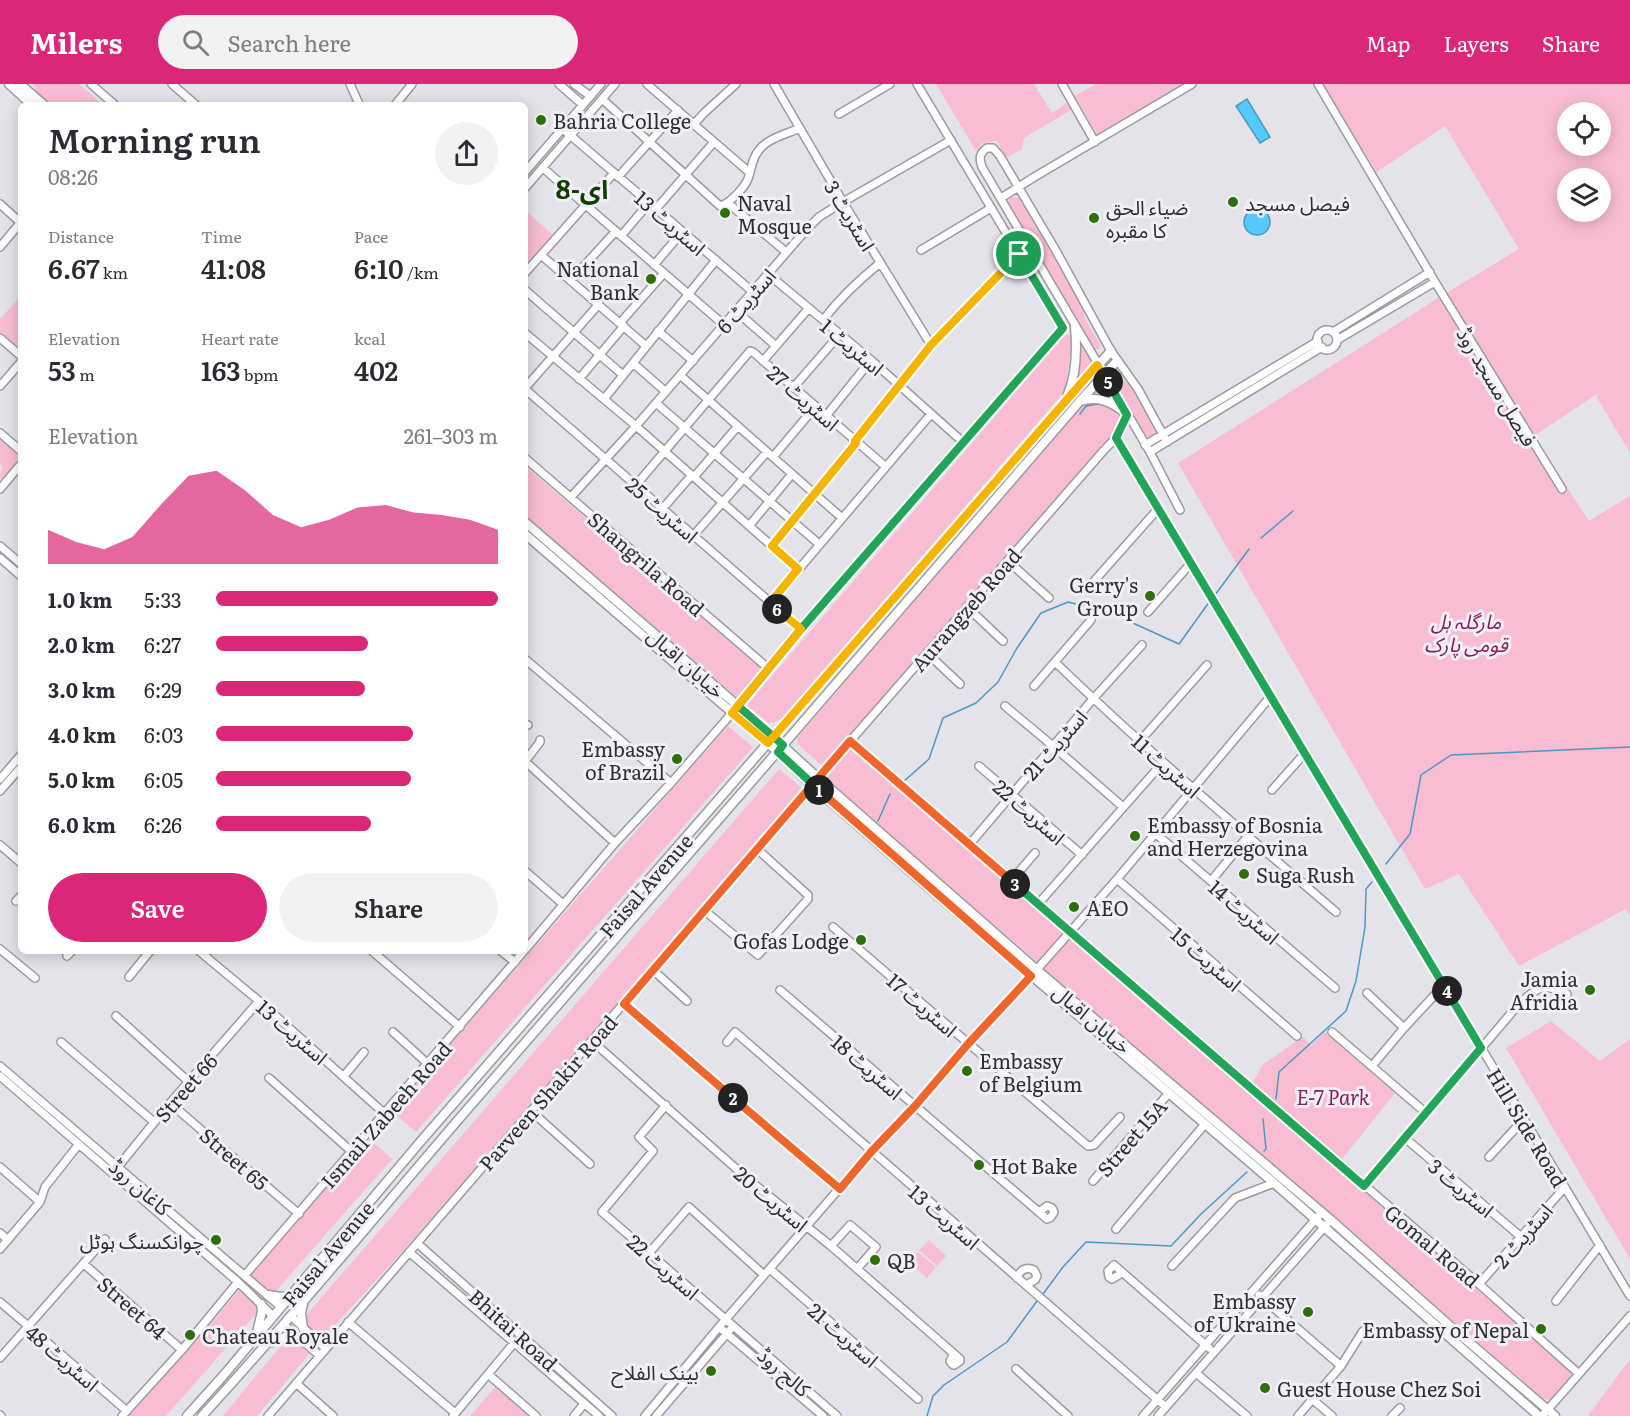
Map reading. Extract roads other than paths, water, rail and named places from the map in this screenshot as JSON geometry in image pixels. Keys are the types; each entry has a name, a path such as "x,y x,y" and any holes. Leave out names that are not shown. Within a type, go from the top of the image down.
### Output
{"main road":[{"path":"9,84 29,102"},
{"path":"20,84 41,102"},
{"path":"1064,403 1075,364 1077,343 1075,326"},
{"name":"Faisal Avenue","path":"178,1416 189,1414 223,1376 434,1126 1111,351"},
{"name":"Faisal Avenue","path":"202,1416 291,1317 446,1134 759,775 1103,374 1117,361"},
{"path":"1080,401 1107,400 1126,414"},
{"name":"خیابان اقبال","path":"528,525 738,706 757,728 815,781 1315,1221 1546,1414"},
{"name":"خیابان اقبال","path":"528,537 732,713 757,728"},
{"path":"749,764 758,747 757,728 774,727 786,722"},
{"path":"759,775 777,762 798,765 792,744 792,737 797,729"},
{"name":"خیابان اقبال","path":"1034,973 1322,1212 1546,1414"},
{"path":"434,1126 435,1135 446,1134"},
{"path":"422,1141 431,1141 433,1150"},
{"path":"268,1295 291,1296"},
{"path":"303,1328 300,1313 305,1300"},
{"path":"256,1337 262,1311 261,1304"},
{"path":"267,1344 285,1337 297,1337"},
{"path":"223,1376 232,1383"}],"street":[{"path":"91,84 112,102"},
{"path":"172,84 193,102"},
{"path":"350,84 358,102"},
{"path":"397,102 412,84"},
{"path":"559,84 583,105"},
{"path":"574,84 590,96"},
{"path":"528,169 601,84"},
{"path":"528,185 615,84"},
{"path":"647,84 749,172"},
{"path":"694,124 736,84"},
{"name":"اسٹریٹ 3","path":"774,84 931,345"},
{"path":"839,114 890,84"},
{"path":"772,546 931,345 1019,254 917,84"},
{"path":"1062,84 1095,142"},
{"path":"1001,198 1192,84"},
{"name":"فیصل مسجد روڈ","path":"1318,84 1435,282 1562,489"},
{"path":"602,99 720,206 728,203 748,180 753,159 759,149 766,143 800,128"},
{"path":"528,270 586,205 650,142 678,110"},
{"name":"اسٹریٹ 13","path":"562,129 753,292"},
{"name":"اسٹریٹ 6","path":"571,497 819,217 951,140"},
{"path":"656,209 714,142"},
{"path":"1167,442 1138,389 1111,351 1000,156 993,148 987,148 979,158 982,167 1147,449 1180,510"},
{"path":"543,168 724,325"},
{"path":"571,280 649,203"},
{"path":"728,203 786,252"},
{"path":"0,204 18,219"},
{"path":"921,250 991,208"},
{"path":"0,247 18,226"},
{"path":"654,265 682,232"},
{"name":"Ismail Zabeeh Road","path":"528,946 615,843 732,713 801,629 1063,328 1019,254"},
{"path":"542,255 646,346"},
{"path":"604,399 716,260"},
{"path":"824,320 839,300 880,263"},
{"path":"1333,332 1430,272"},
{"path":"579,379 664,273"},
{"name":"اسٹریٹ 1","path":"768,274 900,385 964,443"},
{"path":"1320,344 1327,349 1333,348 1337,340 1435,282"},
{"path":"528,293 623,375"},
{"path":"528,385 598,304"},
{"path":"763,361 809,308"},
{"path":"736,310 776,346"},
{"path":"1320,344 1321,332 1327,330 1333,332 1337,340"},
{"path":"658,331 693,360"},
{"path":"793,388 840,334"},
{"path":"528,336 723,501 798,569"},
{"path":"0,338 18,353"},
{"path":"1147,449 1163,434 1320,344"},
{"path":"1147,449 1167,442 1320,344"},
{"name":"اسٹریٹ 27","path":"708,400 750,351 753,352 886,467"},
{"path":"826,416 871,360"},
{"path":"633,363 666,392"},
{"path":"0,386 18,365"},
{"path":"680,375 842,518"},
{"name":"اسٹریٹ 25","path":"528,392 801,629"},
{"path":"636,485 708,400"},
{"path":"656,403 819,544"},
{"path":"693,536 744,478 815,407"},
{"path":"770,603 931,414"},
{"name":"Aurangzeb Road","path":"815,781 1116,438 1126,414"},
{"path":"663,508 738,426"},
{"path":"0,433 18,449"},
{"name":"Hill Side Road","path":"1116,438 1628,1293"},
{"name":"Shangrila Road","path":"528,461 768,668"},
{"path":"0,489 18,468"},
{"path":"749,526 792,474"},
{"path":"1087,589 1158,509"},
{"path":"0,546 18,561"},
{"path":"0,558 18,573"},
{"path":"1008,561 1049,598"},
{"path":"1148,612 1191,563"},
{"path":"967,607 1003,641"},
{"path":"1034,686 1091,620"},
{"name":"اسٹریٹ 21","path":"969,845 1142,645"},
{"path":"927,653 960,684"},
{"path":"528,662 671,783"},
{"name":"اسٹریٹ 11","path":"1055,662 1140,741 1336,912"},
{"path":"1140,741 1207,665"},
{"path":"645,1416 871,1152 915,1106 1117,879 1270,696"},
{"path":"1005,706 1123,807"},
{"path":"528,757 540,740"},
{"name":"Gomal Road","path":"850,741 1479,1284 1579,1374"},
{"path":"1272,790 1305,753"},
{"path":"0,779 18,759"},
{"path":"528,764 615,843"},
{"name":"اسٹریٹ 22","path":"979,766 1082,855"},
{"path":"1038,904 1158,768"},
{"path":"0,791 18,770"},
{"name":"Parveen Shakir Road","path":"268,1416 815,781"},
{"name":"اسٹریٹ 14","path":"1155,833 1335,988"},
{"path":"1211,881 1248,836"},
{"path":"0,845 18,860"},
{"path":"705,911 758,955 808,897 757,849"},
{"path":"1011,881 1035,853"},
{"path":"528,874 563,904"},
{"name":"اسٹریٹ 15","path":"1117,879 1297,1036"},
{"name":"اسٹریٹ 17","path":"833,927 1088,1146 1094,1145 1120,1117"},
{"path":"0,949 35,978"},
{"path":"129,977 148,954"},
{"name":"اسٹریٹ 13","path":"203,954 259,1001 385,1114"},
{"path":"375,954 460,1027"},
{"path":"505,954 514,962"},
{"name":"Ismail Zabeeh Road","path":"245,1275 521,954"},
{"path":"653,970 687,1001"},
{"path":"1372,1066 1444,985"},
{"path":"1364,1186 1519,1005 1532,993 1546,986 1567,994"},
{"name":"اسٹریٹ 18","path":"780,990 1039,1212"},
{"path":"1367,993 1404,1028"},
{"name":"Street 66","path":"112,1173 259,1001"},
{"path":"624,1004 840,1189"},
{"path":"116,1016 189,1082"},
{"path":"393,1032 428,1064"},
{"name":"اسٹریٹ 13","path":"727,1042 735,1032 1166,1407"},
{"path":"1332,1032 1426,1113"},
{"name":"اسٹریٹ 20","path":"592,1041 749,1180 831,1246 954,1354"},
{"path":"61,1042 154,1122"},
{"path":"344,1076 363,1052"},
{"name":"کاغان روڈ","path":"0,1066 281,1307"},
{"name":"کاغان روڈ","path":"0,1076 238,1282 273,1316"},
{"path":"269,1078 351,1152"},
{"name":"Street 15A","path":"1093,1181 1169,1093"},
{"name":"Street 65","path":"170,1103 299,1214"},
{"name":"اسٹریٹ 22","path":"666,1105 639,1135 639,1138 653,1151 602,1212 725,1320"},
{"path":"531,1111 590,1164"},
{"path":"1490,1157 1524,1119"},
{"path":"1116,1229 1205,1124"},
{"name":"اسٹریٹ 3","path":"1405,1138 1520,1236"},
{"path":"0,1250 40,1203 45,1187 79,1144"},
{"path":"0,1167 40,1203"},
{"path":"1172,1266 1235,1198 1274,1184"},
{"name":"اسٹریٹ 2","path":"1479,1284 1565,1187"},
{"name":"اسٹریٹ 21","path":"649,1252 689,1207 918,1399"},
{"path":"1143,1416 1322,1212"},
{"path":"1158,1416 1331,1220"},
{"path":"831,1246 850,1225 876,1247 857,1269"},
{"path":"0,1233 9,1240"},
{"path":"0,1358 105,1239"},
{"name":"Bhitai Road","path":"417,1243 612,1416"},
{"path":"1556,1301 1600,1245"},
{"name":"Bhitai Road","path":"409,1252 599,1416"},
{"name":"Street 64","path":"84,1264 182,1350"},
{"path":"1122,1273 1112,1279 1108,1271 1114,1265 1214,1352"},
{"path":"1017,1278 1024,1269 1034,1270 1037,1276 1035,1280 1026,1285"},
{"path":"124,1414 182,1350 238,1282"},
{"path":"1254,1292 1341,1366"},
{"name":"اسٹریٹ 48","path":"0,1302 124,1414"},
{"path":"1546,1414 1630,1316"},
{"path":"291,1317 325,1348"},
{"name":"کالج روڈ","path":"725,1320 837,1416"},
{"path":"348,1322 454,1415 514,1343"},
{"path":"284,1325 319,1355"},
{"path":"656,1416 733,1326"},
{"name":"کالج روڈ","path":"719,1327 823,1416"},
{"path":"1298,1416 1341,1366 1364,1331"},
{"path":"1016,1369 1068,1416"},
{"path":"1196,1373 1247,1416"},
{"path":"488,1374 536,1416"},
{"path":"296,1383 333,1416"},
{"path":"1312,1399 1332,1416"},
{"path":"574,1416 584,1404"}],"water":[{"path":"1247,99 1270,137 1260,143 1236,106"},
{"path":"1257,209 1266,213 1270,222 1266,231 1257,235 1248,231 1244,222 1248,213"}],"waterway":[{"path":"1080,414 1086,406 1105,405"},
{"path":"1261,538 1293,511"},
{"path":"1215,595 1249,549"},
{"path":"903,782 929,759 943,718 976,703 998,682 1017,648 1041,613 1068,602 1111,613 1179,644 1210,601"},
{"path":"1386,864 1410,834 1421,775 1451,755 1630,747"},
{"path":"878,821 890,794"},
{"path":"1276,1099 1279,1072 1346,1011 1356,981 1365,927 1366,889 1372,882"},
{"path":"1263,1119 1266,1149 1264,1151"},
{"path":"1043,1294 1086,1242 1171,1246 1201,1214 1247,1172"},
{"path":"927,1416 933,1396 944,1385 1007,1342 1037,1301"}],"place":[{"name":"Bahria College","path":"541,120"},
{"name":"فیصل مسجد","path":"1233,202"},
{"name":"Naval Mosque","path":"725,213"},
{"name":"ضیاء الحق کا مقبرہ","path":"1094,218"},
{"name":"National Bank","path":"651,279"},
{"name":"Gerry's Group","path":"1150,596"},
{"name":"Embassy of Brazil","path":"677,759"},
{"name":"Embassy of Bosnia and Herzegovina","path":"1135,836"},
{"name":"Suga Rush","path":"1244,874"},
{"name":"AEO","path":"1074,907"},
{"name":"Gofas Lodge","path":"861,940"},
{"name":"Jamia Afridia","path":"1590,990"},
{"name":"Embassy of Belgium","path":"967,1071"},
{"name":"Hot Bake","path":"979,1165"},
{"name":"چوانکسنگ ہوٹل","path":"216,1240"},
{"name":"QB","path":"875,1260"},
{"name":"Embassy of Ukraine","path":"1308,1312"},
{"name":"Embassy of Nepal","path":"1541,1329"},
{"name":"Chateau Royale","path":"190,1335"},
{"name":"بینک الفلاح","path":"711,1371"},
{"name":"Guest House Chez Soi","path":"1265,1388"}],"district":[{"name":"ای-8","path":"582,187"}],"park label":[{"name":"مارگلہ ہل قومی پارک","path":"1466,632"},
{"name":"E-7 Park","path":"1333,1096"}]}
